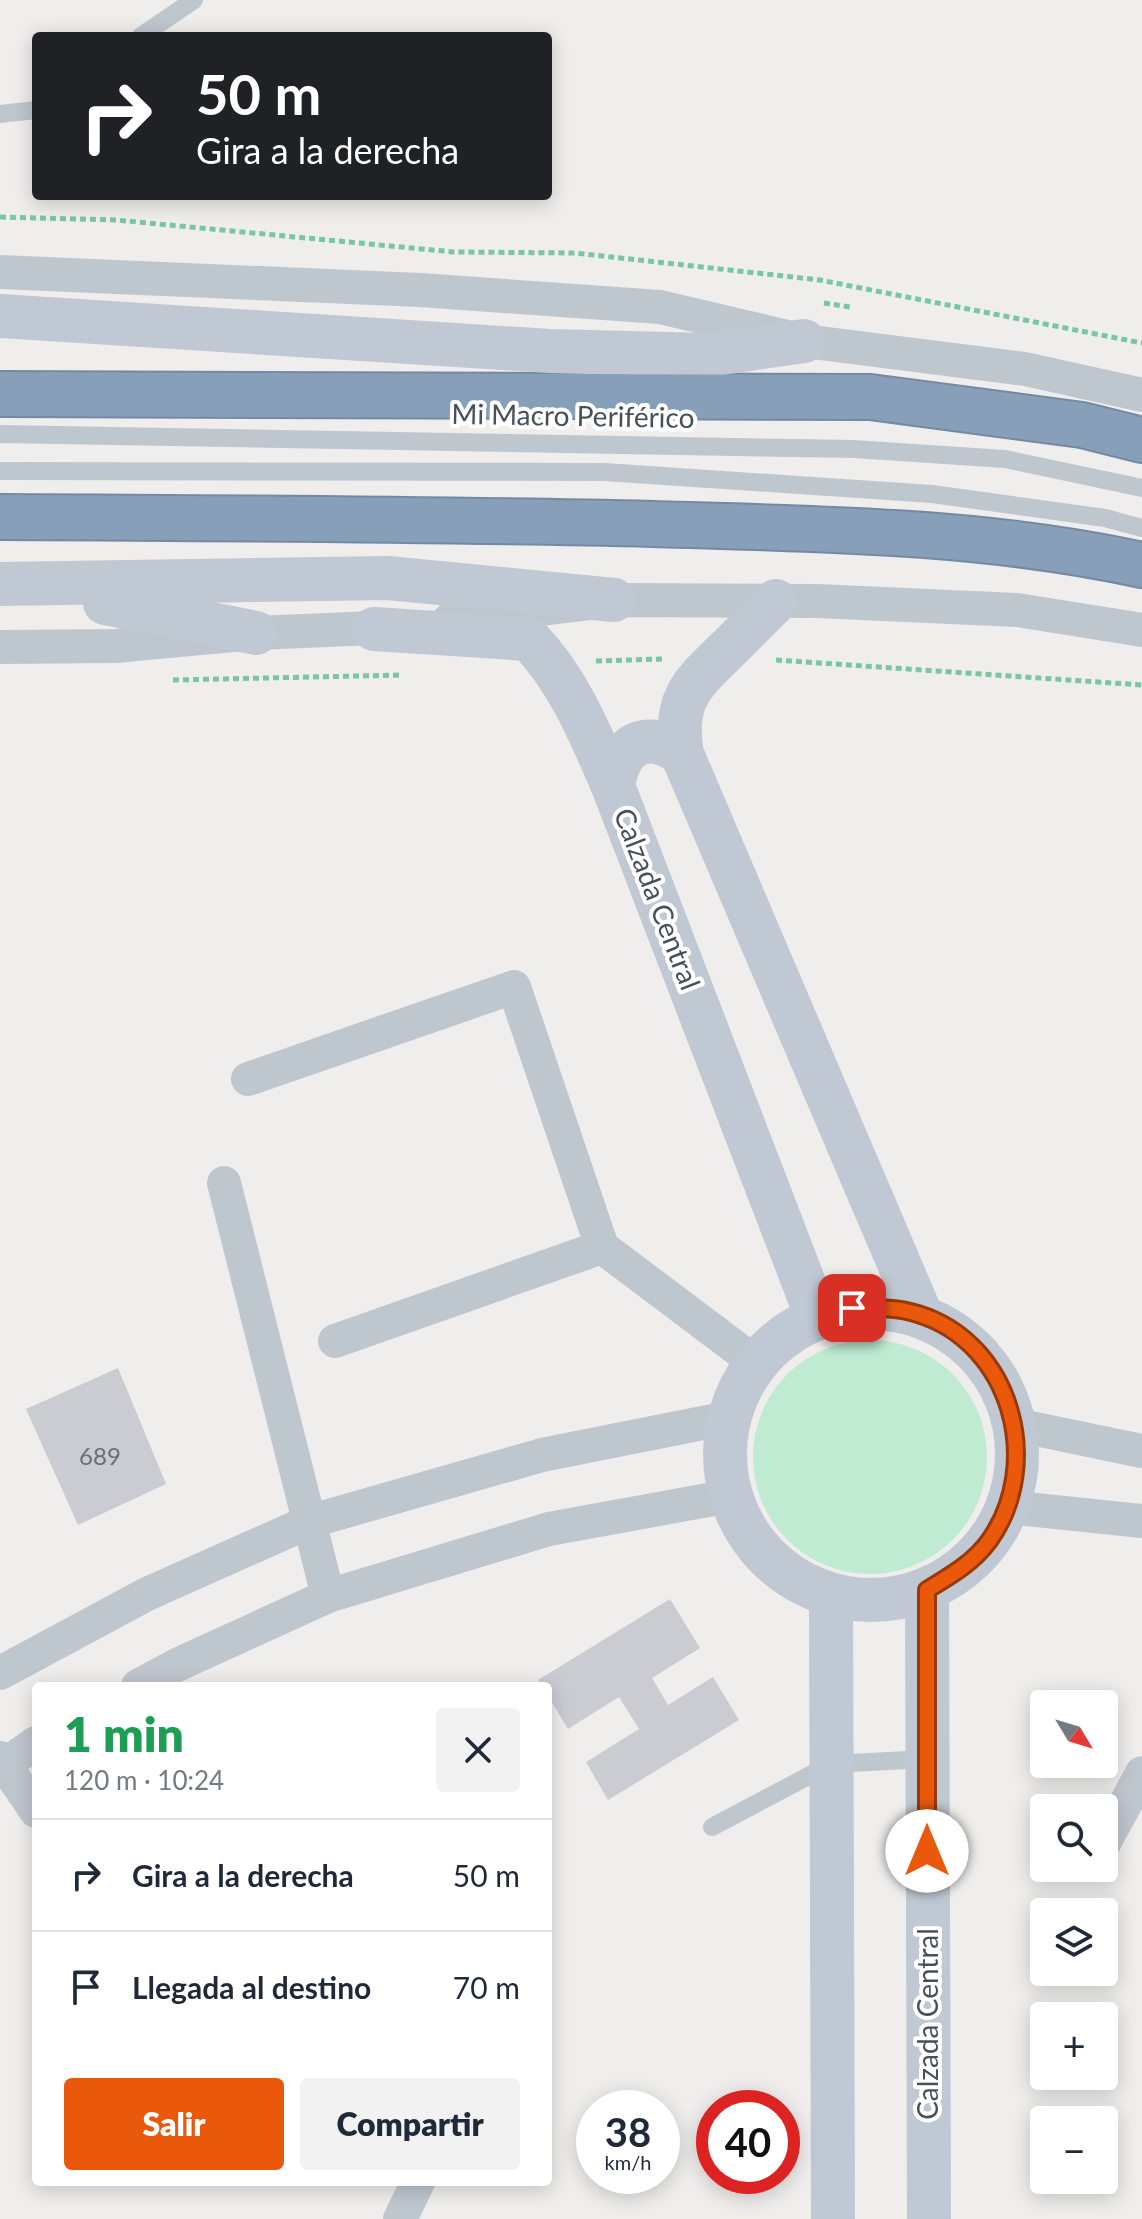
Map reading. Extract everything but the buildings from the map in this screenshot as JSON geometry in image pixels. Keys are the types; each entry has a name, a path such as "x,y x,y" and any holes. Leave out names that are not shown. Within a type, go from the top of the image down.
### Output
{"highway":[{"path":"0,394 870,397 1082,425 1142,440"},
{"path":"0,517 435,519 824,529 978,540 1142,565"}],"street":[{"path":"0,272 420,290 660,307 804,341 1025,369 1142,395"},
{"path":"0,316 550,351 708,355 804,341"},
{"path":"0,586 388,578 614,600 776,601 1017,610 1142,630"},
{"path":"0,586 149,609 256,633"},
{"path":"0,647 115,646 256,633 374,629 614,600"},
{"path":"776,601 704,669 686,693 679,715 682,754 921,1315"},
{"name":"Calzada Central","path":"374,629 529,639 551,662 577,706 613,786 817,1317"},
{"path":"613,786 623,755 636,744 652,740 669,744 682,754"},
{"path":"248,1079 514,987 602,1247 756,1363"},
{"path":"224,1183 328,1596"},
{"path":"335,1341 602,1247"},
{"path":"887,1307 921,1315 965,1340 998,1378 1016,1425 1018,1466 1008,1507 989,1542 961,1570 927,1590 879,1601 831,1596 786,1575 751,1540 730,1496 724,1457 728,1418 739,1389 756,1363 783,1336 817,1317 852,1308 887,1307"},
{"path":"0,1673 147,1594 311,1521 542,1455 728,1418"},
{"path":"1016,1425 1142,1451"},
{"path":"156,1682 328,1596 549,1529 730,1496"},
{"path":"1008,1507 1142,1521"},
{"name":"Calzada Central","path":"927,1590 929,2219"},
{"path":"831,1596 833,2219"},
{"path":"32,1745 2,1764 32,1805"},
{"path":"1118,1817 1142,1773"},
{"path":"400,2219 416,2186"}],"lane":[{"path":"147,32 194,0"},
{"path":"0,114 32,110"},
{"name":"Mi Macro Periférico","path":"0,434 853,449 1005,459 1142,488"},
{"path":"0,471 604,472 932,494 1105,518 1142,528"},
{"path":"712,1827 831,1764 927,1759"}],"green space":[{"path":"870,1340 893,1342 915,1349 953,1374 978,1412 985,1434 985,1480 978,1502 953,1540 915,1565 893,1572 870,1574 847,1572 825,1565 787,1540 762,1502 755,1480 753,1457 755,1434 762,1412 787,1374 825,1349 847,1342"}],"route":[{"path":"852,1308 887,1307 921,1315 965,1340 998,1378 1016,1425 1018,1466 1008,1507 989,1542 961,1570 927,1590 927,1851"}]}
